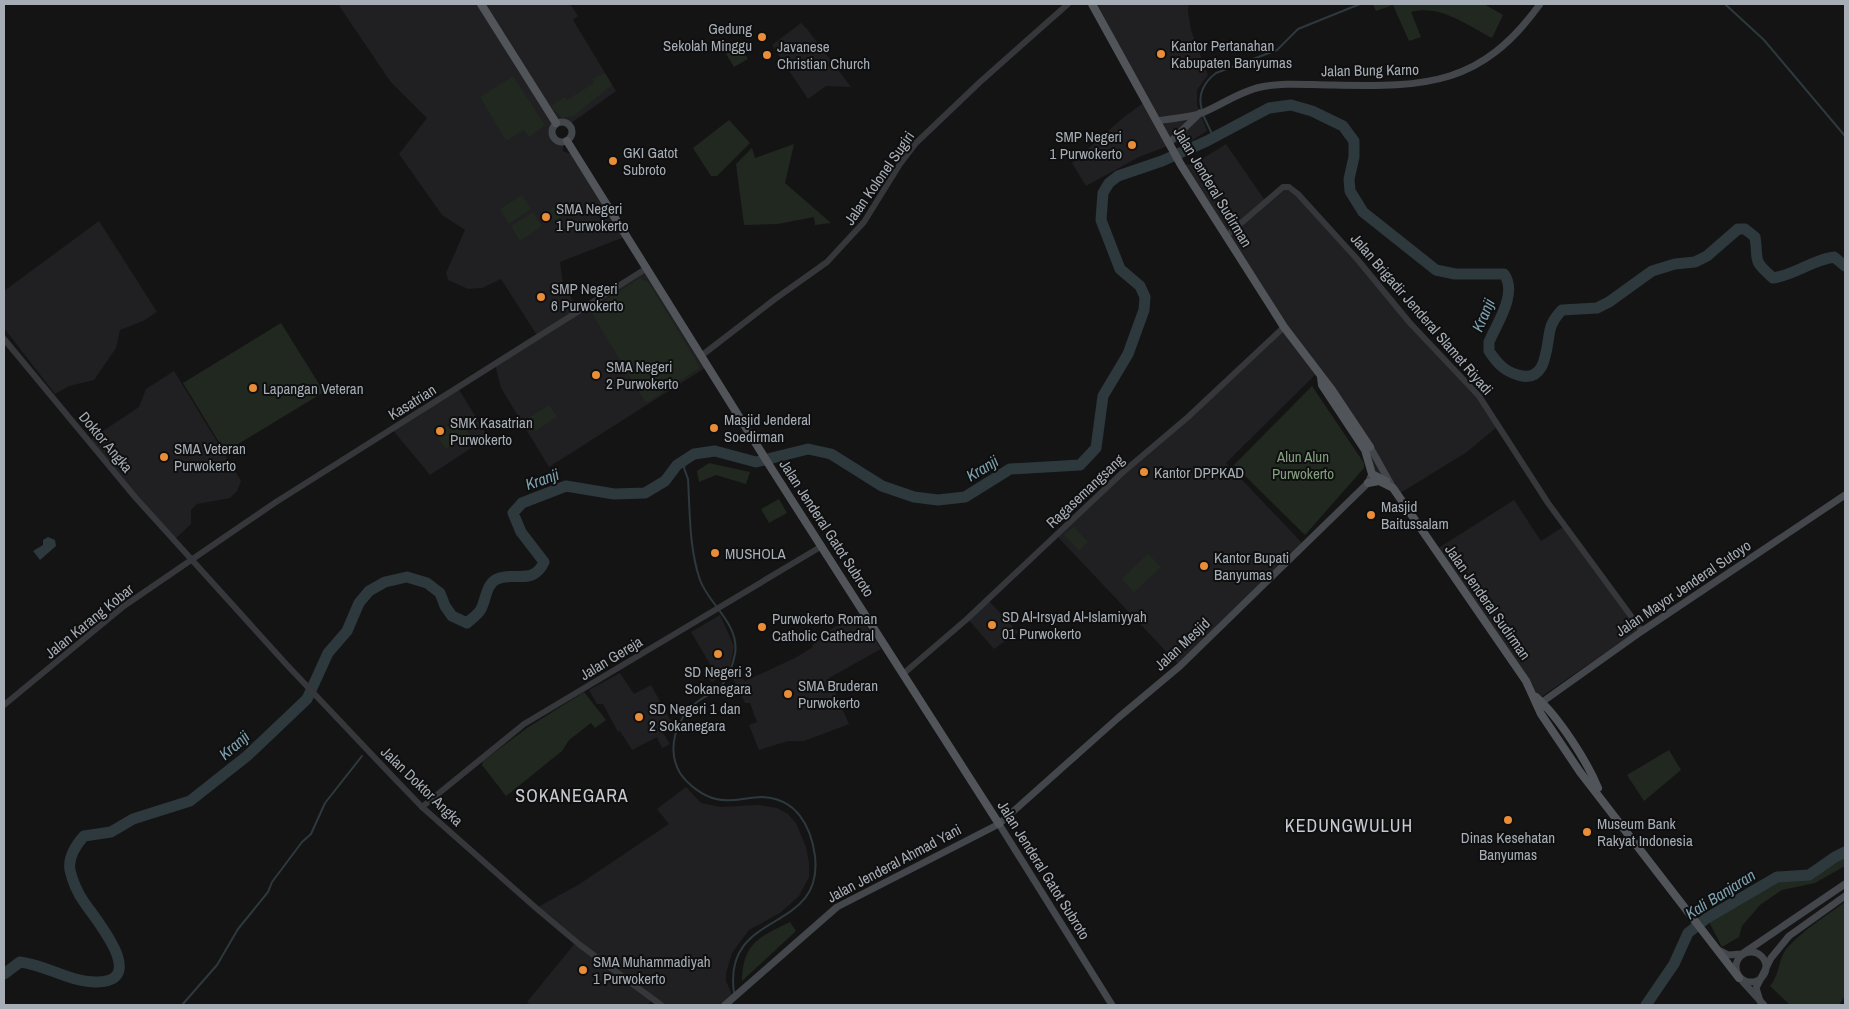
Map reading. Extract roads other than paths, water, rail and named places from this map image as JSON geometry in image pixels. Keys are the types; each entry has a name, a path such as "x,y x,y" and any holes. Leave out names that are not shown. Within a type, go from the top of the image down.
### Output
{"main road":[{"path":"481,4 556,123"},
{"name":"Jalan Jenderal Sudirman","path":"1092,4 1170,145 1226,236 1284,327 1332,390 1370,447"},
{"name":"Jalan Bung Karno","path":"1203,112 1244,92 1260,87 1281,84 1388,85 1434,82 1467,69 1496,53 1512,40 1540,4"},
{"path":"1157,120 1203,112"},
{"path":"1170,145 1203,112"},
{"path":"564,121 572,128 572,135 567,141 559,142 553,137 552,130 556,123 564,121"},
{"name":"Jalan Jenderal Gatot Subroto","path":"567,141 773,471 999,824 1112,1005"},
{"name":"Jalan Jenderal Sudirman","path":"1321,377 1322,386 1365,450 1372,474 1385,479 1391,487 1538,701 1550,710 1588,768 1600,795 1659,876 1718,950"},
{"path":"1370,447 1391,487"},
{"name":"Jalan Mesjid","path":"999,824 1118,718 1180,666 1368,483 1372,474"},
{"path":"1368,483 1379,481 1391,487"},
{"name":"Jalan Mayor Jenderal Sutoyo","path":"1538,701 1845,496"},
{"name":"Jalan Jenderal Ahmad Yani","path":"725,1005 837,907 999,824"},
{"path":"1718,950 1728,955 1742,954 1752,952 1761,956 1766,965 1764,975 1758,980 1750,983 1739,978 1735,965 1742,954 1845,884"},
{"path":"1762,1003 1756,988 1777,948 1789,936 1845,896"},
{"path":"1718,950 1739,978 1762,1003"}],"street":[{"name":"Jalan Kolonel Sugiri","path":"701,356 827,262 864,222 900,164 916,143 980,82 1068,4"},
{"name":"Jalan Brigadir Jenderal Slamet Riyadi","path":"1226,236 1284,187 1289,187 1298,194 1357,259 1410,323 1479,396 1548,503 1642,631"},
{"name":"Kasatrian","path":"192,559 276,502 646,268"},
{"name":"Ragasemangsang","path":"903,674 994,594 1129,466 1188,417 1284,327"},
{"name":"Doktor Angka","path":"4,339 135,497 192,559"},
{"name":"Jalan Gereja","path":"422,807 524,724 822,546"},
{"name":"Jalan Doktor Angka","path":"192,559 286,664 422,807 550,920 661,1005"},
{"name":"Jalan Karang Kobar","path":"4,705 45,673 93,630 192,559"}],"waterway":[{"name":"Kranji","path":"1202,110 1201,94 1208,80 1216,73 1277,50 1298,29 1360,4"},
{"name":"Kranji","path":"1725,4 1764,40 1845,136"},
{"name":"Kranji","path":"4,974 20,962 86,981 96,982 111,979 118,972 119,961 107,935 80,895 70,870 73,852 84,836 111,832 133,819 190,801 247,756 307,699 328,653 347,631 359,603 369,591 385,582 407,577 427,583 440,593 445,606 452,616 467,623 480,611 488,588 493,581 504,577 535,574 544,562 521,532 513,513 522,503 566,486 614,494 645,493 665,481 677,465 694,454 715,451 756,462 808,449 831,454 882,486 914,497 938,500 965,497 1010,469 1080,465 1096,448 1103,396 1128,354 1144,310 1145,297 1140,286 1120,269 1101,220 1103,193 1109,183 1118,176 1162,161 1207,141 1269,108 1291,105 1312,111 1343,126 1354,141 1354,157 1349,179 1350,191 1363,212 1436,270 1455,274 1504,274 1508,282 1508,299 1489,342 1489,351 1501,366 1518,375 1528,376 1535,374 1540,369 1546,355 1552,324 1562,310 1597,308 1609,302 1652,271 1675,264 1695,262 1707,256 1738,229 1745,229 1755,237 1757,259 1761,267 1773,278 1834,257 1845,266"},
{"name":"Kranji","path":"1203,115 1214,138"},
{"path":"687,459 684,468 688,479 691,530 696,568 704,589 733,633 735,654 730,670 722,685 697,702 684,716 679,725 675,734 674,744 676,764 680,773 691,786 711,798 727,800 762,797 784,802 793,808 805,824 810,834 815,856 814,881 804,899 790,912 757,933 743,947 734,966 734,993"},
{"path":"182,1005 217,965 238,929 268,892 272,882 302,842 311,834 325,803 362,756"},
{"name":"Kali Banjaran","path":"1646,1005 1674,964 1688,933 1707,918 1777,877 1809,875 1845,852"}],"place":[{"name":"Gedung Sekolah Minggu","path":"762,37"},
{"name":"Kantor Pertanahan Kabupaten Banyumas","path":"1161,54"},
{"name":"Javanese Christian Church","path":"767,55"},
{"name":"SMP Negeri 1 Purwokerto","path":"1132,145"},
{"name":"GKI Gatot Subroto","path":"613,161"},
{"name":"SMA Negeri 1 Purwokerto","path":"546,217"},
{"name":"SMP Negeri 6 Purwokerto","path":"541,297"},
{"name":"SMA Negeri 2 Purwokerto","path":"596,375"},
{"name":"Lapangan Veteran","path":"253,388"},
{"name":"Masjid Jenderal Soedirman","path":"714,428"},
{"name":"SMK Kasatrian Purwokerto","path":"440,431"},
{"name":"SMA Veteran Purwokerto","path":"164,457"},
{"name":"Kantor DPPKAD","path":"1144,472"},
{"name":"Masjid Baitussalam","path":"1371,515"},
{"name":"MUSHOLA","path":"715,553"},
{"name":"Kantor Bupati Banyumas","path":"1204,566"},
{"name":"SD Al-Irsyad Al-Islamiyyah 01 Purwokerto","path":"992,625"},
{"name":"Purwokerto Roman Catholic Cathedral","path":"762,627"},
{"name":"SD Negeri 3 Sokanegara","path":"718,654"},
{"name":"SMA Bruderan Purwokerto","path":"788,694"},
{"name":"SD Negeri 1 dan 2 Sokanegara","path":"639,717"},
{"name":"Dinas Kesehatan Banyumas","path":"1508,820"},
{"name":"Museum Bank Rakyat Indonesia","path":"1587,832"},
{"name":"SMA Muhammadiyah 1 Purwokerto","path":"583,970"}],"district":[{"name":"SOKANEGARA","path":"572,795"},
{"name":"KEDUNGWULUH","path":"1349,825"}],"park label":[{"name":"Alun Alun Purwokerto","path":"1303,464"}]}
